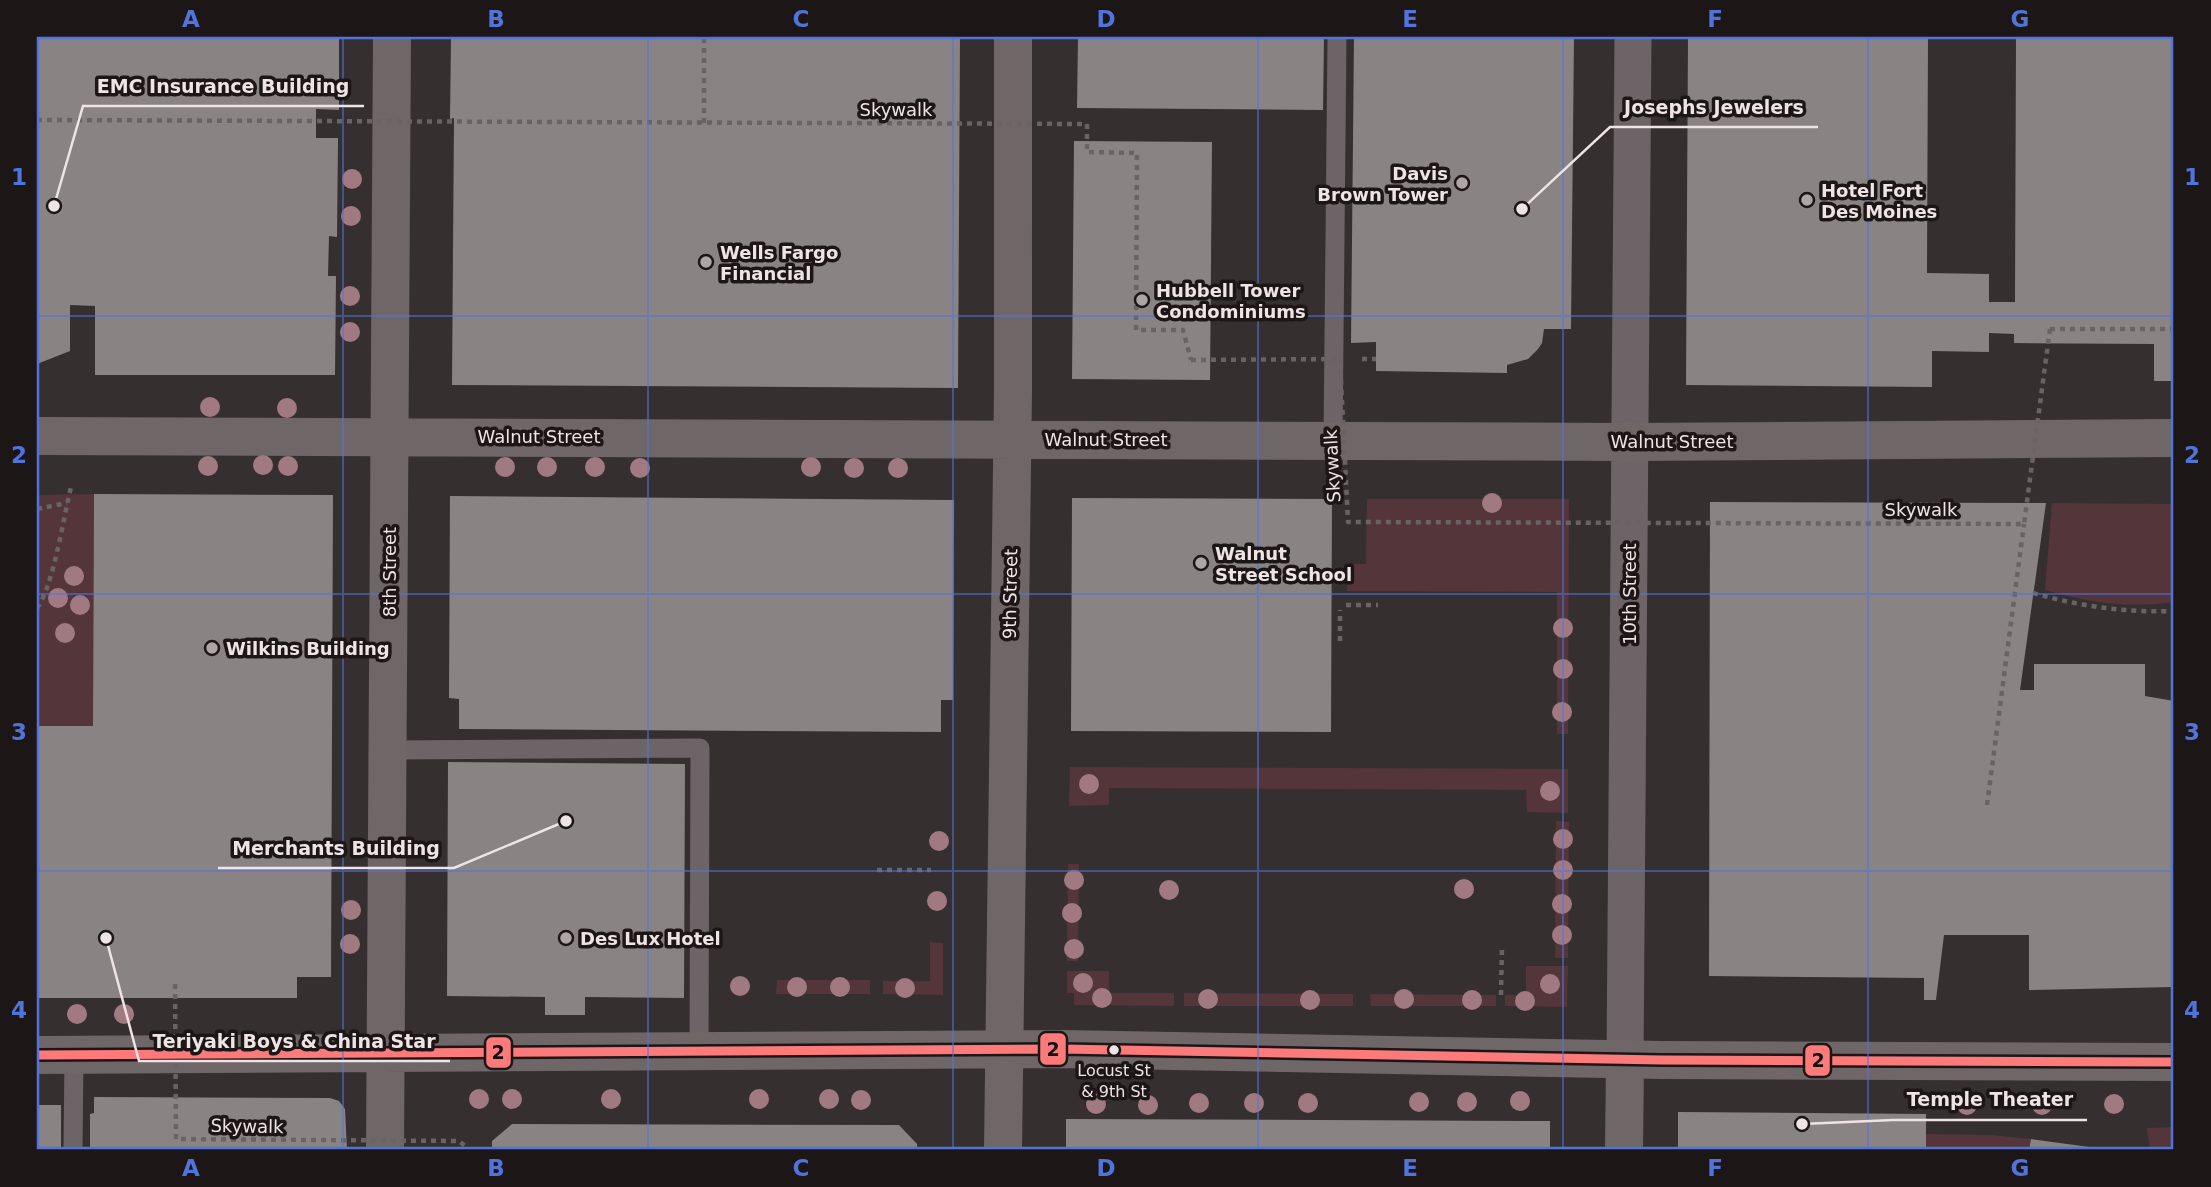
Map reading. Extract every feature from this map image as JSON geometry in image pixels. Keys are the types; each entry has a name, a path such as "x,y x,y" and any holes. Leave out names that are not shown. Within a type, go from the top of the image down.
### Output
{"main road":[{"name":"8th Street","path":"385,1150 393,37"},
{"name":"9th Street","path":"1003,1150 1013,37"},
{"name":"Walnut Street","path":"37,436 1630,442 2174,438"},
{"path":"55,1055 1003,1049 1625,1060 2174,1062"},
{"name":"10th Street","path":"1624,1150 1625,1060"}],"street":[{"name":"10th Street","path":"1625,1060 1633,37"}],"lane":[{"path":"1333,439 1337,37"},
{"path":"387,750 700,748 699,1050"},
{"path":"55,1055 73,1150"}],"path":[{"path":"704,37 704,123"},
{"name":"Skywalk","path":"37,120 1087,124 1087,152 1136,153 1136,330 1183,330 1191,360 1340,359 1348,522 2024,524"},
{"path":"1987,805 2050,329 2174,329"},
{"path":"37,608 50,577 71,487"},
{"path":"37,509 67,503"},
{"path":"2033,593 2067,603 2118,610 2174,611"},
{"path":"1346,605 1378,605"},
{"path":"1340,610 1340,641"},
{"path":"877,870 931,870"},
{"path":"1501,995 1502,946"},
{"name":"Skywalk","path":"175,985 176,1139 459,1141 470,1150"}],"shaded area":[{"path":"94,494 93,726 37,726 37,495"},
{"path":"1367,499 1569,499 1568,734 1557,734 1557,592 1347,591 1347,564 1366,564"},
{"path":"2052,503 2174,504 2174,602 2141,605 2109,603 2045,590"},
{"path":"1070,767 1568,769 1568,813 1527,812 1526,790 1109,788 1109,805 1069,806"},
{"path":"1556,821 1569,822 1568,958 1555,958"},
{"path":"1068,864 1079,864 1078,961 1067,961"},
{"path":"930,942 943,943 943,995 883,994 883,981 930,981"},
{"path":"1526,966 1568,966 1567,1007 1505,1006 1505,995 1526,995"},
{"path":"1067,971 1109,971 1109,993 1174,993 1174,1006 1074,1005 1074,993 1067,993"},
{"path":"777,980 870,980 870,994 776,994"},
{"path":"1184,993 1353,994 1353,1006 1184,1006"},
{"path":"1370,994 1496,995 1496,1006 1371,1006"},
{"path":"2174,1127 2174,1150 2150,1150 2147,1128"},
{"path":"1926,1134 1992,1135 2031,1139 2029,1150 1926,1150"}],"building":[{"path":"37,37 339,37 339,110 316,109 316,138 338,138 337,237 329,236 328,276 336,276 335,375 95,375 95,306 70,305 70,351 37,364"},
{"name":"Wells Fargo Financial","path":"451,37 960,37 958,388 452,385 454,118 450,119"},
{"path":"1078,37 1324,37 1323,110 1077,108"},
{"name":"Davis Brown Tower","path":"1354,37 1574,37 1571,329 1544,329 1542,343 1538,349 1528,359 1507,365 1507,373 1376,371 1376,342 1351,343"},
{"name":"Hotel Fort Des Moines","path":"1688,37 1928,37 1927,273 1989,274 1989,302 2015,302 2016,37 2174,37 2174,381 2154,381 2154,344 2014,343 2014,334 1989,333 1989,352 1932,351 1932,387 1686,385"},
{"name":"Hubbell Tower Condominiums","path":"1074,141 1212,142 1210,380 1072,379"},
{"path":"94,494 333,495 331,977 297,977 297,998 37,998 37,726 93,726"},
{"path":"450,496 954,500 953,700 941,700 941,732 459,729 459,699 449,698"},
{"name":"Walnut Street School","path":"1072,498 1332,499 1331,732 1071,731"},
{"path":"1710,502 2046,503 2020,690 2034,690 2034,664 2145,664 2145,696 2174,701 2174,987 2029,990 2029,935 1944,935 1936,1000 1924,1000 1924,978 1709,976"},
{"path":"448,762 685,764 684,998 585,997 585,1015 545,1015 545,997 447,996"},
{"path":"94,1097 330,1098 339,1101 345,1109 347,1150 90,1150 90,1114 94,1113"},
{"path":"37,1105 61,1105 61,1150 37,1150"},
{"path":"1678,1112 1926,1114 1926,1150 1678,1150"},
{"path":"1066,1119 1550,1121 1550,1150 1066,1150"},
{"path":"512,1124 899,1125 917,1144 917,1150 492,1150 492,1141"},
{"path":"2031,1139 2104,1149 2104,1150 2029,1150"}],"transit line":[{"name":"2","path":"37,1055 1062,1049 1662,1060 2174,1062"}],"place":[{"name":"Davis Brown Tower","path":"1462,183"},
{"name":"Hotel Fort Des Moines","path":"1807,200"},
{"name":"EMC Insurance Building","path":"54,206"},
{"name":"Josephs Jewelers","path":"1522,209"},
{"name":"Wells Fargo Financial","path":"706,262"},
{"name":"Hubbell Tower Condominiums","path":"1142,300"},
{"name":"Walnut Street School","path":"1201,563"},
{"name":"Wilkins Building","path":"212,648"},
{"name":"Merchants Building","path":"566,821"},
{"name":"Teriyaki Boys & China Star","path":"106,938"},
{"name":"Des Lux Hotel","path":"566,938"},
{"name":"Locust St & 9th St","path":"1114,1050"},
{"name":"Temple Theater","path":"1802,1124"}]}
